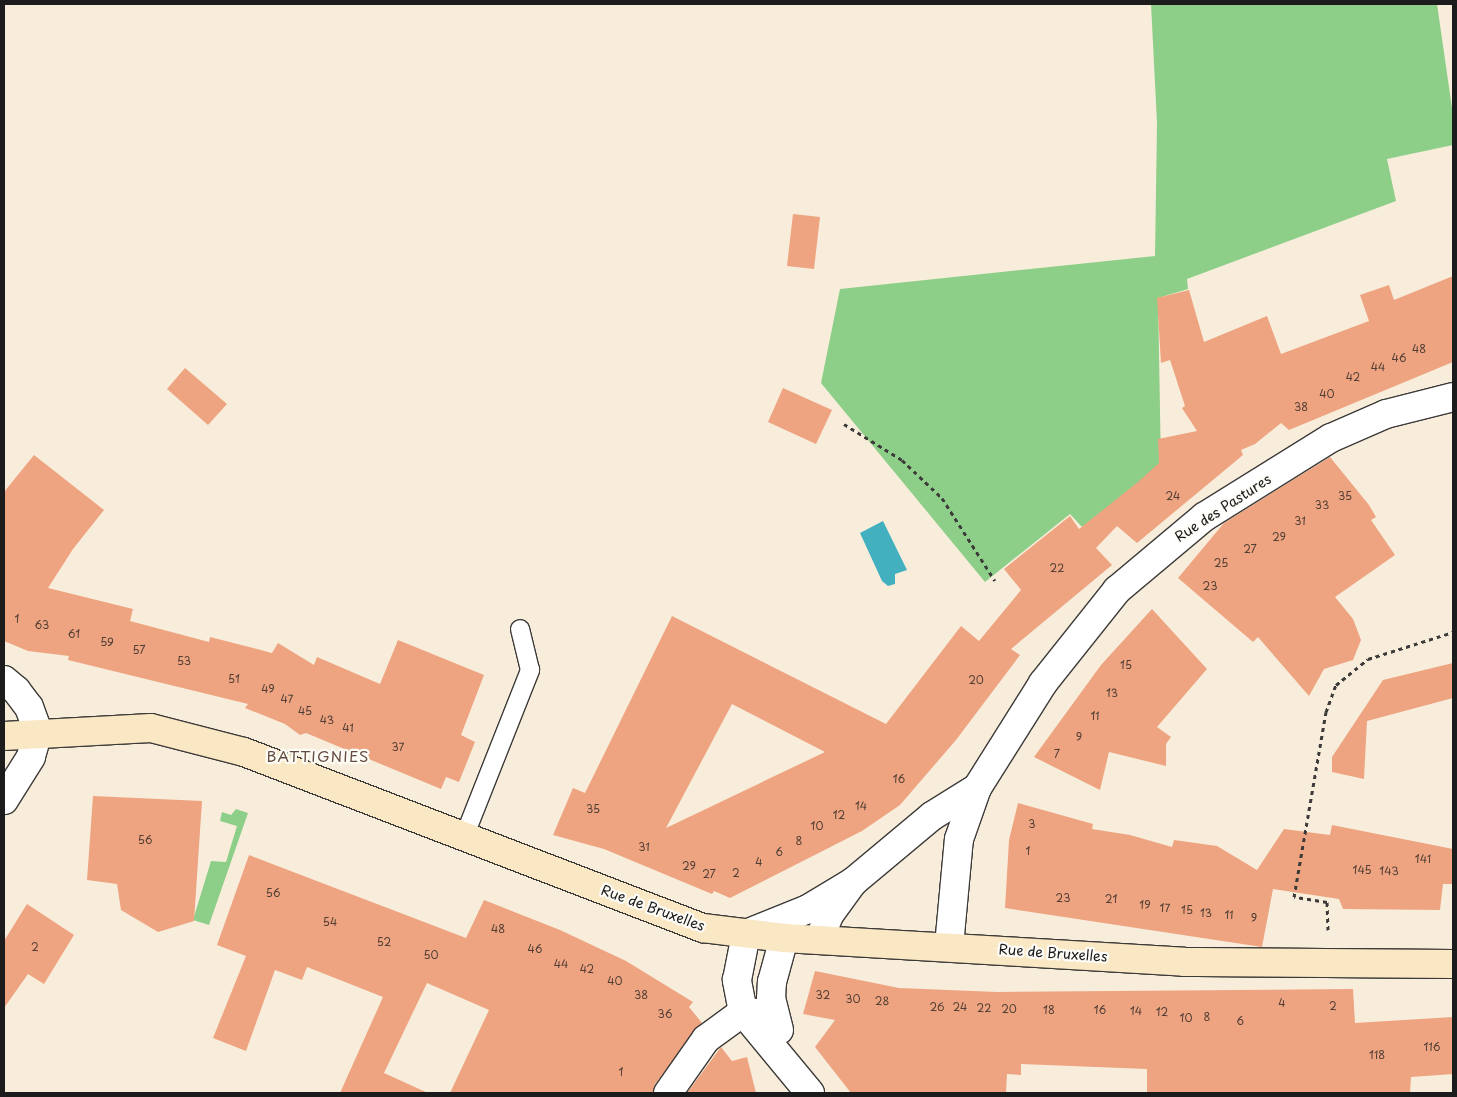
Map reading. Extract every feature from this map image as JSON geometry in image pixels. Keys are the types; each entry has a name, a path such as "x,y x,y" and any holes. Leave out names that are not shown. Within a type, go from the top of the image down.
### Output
{"main road":[{"name":"Rue de Bruxelles","path":"4,736 38,732 151,728 244,752 703,928 784,938 949,946 1184,962 1453,964"}],"street":[{"name":"Rue des Pastures","path":"949,946 959,839 977,788 1054,669 1117,590 1173,540 1204,517 1345,431 1386,414 1453,397"},
{"path":"4,680 16,690 29,707 38,732 31,757 4,800"},
{"name":"Rue des Pastures","path":"746,934 808,909 853,882 932,816 977,788"},
{"name":"Rue des Pastures","path":"819,940 829,915 853,882"},
{"path":"746,934 736,980 743,1012 810,1093"},
{"path":"784,938 772,982 774,1014 790,1068"},
{"path":"668,1093 706,1039 743,1012 774,1014"}],"lane":[{"path":"464,837 530,670 520,629"}],"path":[{"path":"844,424 902,460 942,498 995,581"},
{"path":"1329,918 1327,902 1294,897 1326,712 1336,685 1368,659 1453,632"}],"green space":[{"path":"1151,4 1437,4 1453,115 1453,145 1387,159 1396,201 1187,279 1188,289 1158,298 1161,466 1082,527 1070,514 985,582 821,383 840,289 1155,256 1157,123"},
{"path":"236,809 248,813 209,925 193,920 211,861 226,862 237,826 220,821 222,812 231,815"}],"water":[{"path":"883,521 907,570 895,574 895,584 888,586 882,581 860,533"}],"building":[{"path":"793,214 820,217 814,269 787,266"},
{"path":"1453,276 1453,362 1289,430 1281,423 1255,444 1241,450 1243,455 1137,543 1117,526 1096,548 1112,565 1011,649 1020,655 956,740 900,805 862,831 730,898 714,891 712,894 604,849 553,835 573,788 585,793 672,616 886,724 961,626 979,641 1021,590 1004,569 1070,516 1079,529 1138,482 1159,463 1158,439 1197,431 1182,408 1185,406 1170,360 1161,363 1157,298 1189,290 1204,342 1267,316 1281,354 1369,321 1360,295 1389,285 1394,300","holes":["732,704 825,752 666,828"]},
{"path":"185,368 227,404 208,425 167,389"},
{"path":"783,388 832,410 816,444 768,422"},
{"path":"34,455 104,510 73,549 48,588 133,609 130,621 209,642 210,637 272,653 278,643 314,665 317,657 380,684 398,640 484,675 461,735 475,742 459,782 446,777 441,789 306,733 300,735 285,724 245,708 248,704 68,660 69,656 28,651 4,641 4,492"},
{"path":"1330,457 1369,505 1376,517 1371,520 1395,555 1335,597 1353,619 1361,640 1353,660 1324,669 1309,696 1258,637 1253,642 1178,578 1224,523"},
{"path":"1152,609 1207,669 1157,727 1171,737 1166,744 1166,766 1109,752 1100,790 1034,757 1101,665"},
{"path":"1453,663 1453,698 1367,721 1364,779 1332,772 1332,757 1383,680"},
{"path":"93,796 202,801 194,921 158,932 121,910 117,884 87,880"},
{"path":"1018,803 1093,824 1092,829 1130,835 1172,847 1174,840 1217,846 1257,870 1284,829 1330,835 1332,825 1453,849 1453,884 1443,884 1440,910 1343,909 1339,899 1273,889 1262,947 1005,908 1009,840"},
{"path":"249,855 466,938 484,900 560,930 626,961 693,1002 689,1007 702,1023 655,1084 653,1093 450,1093 489,1010 427,983 384,1073 428,1093 340,1093 383,997 307,967 302,980 275,970 246,1051 213,1038 246,956 217,945"},
{"path":"27,904 74,935 44,984 28,974 4,1008 4,941"},
{"path":"815,971 899,988 997,992 1353,989 1355,1023 1453,1017 1453,1074 1411,1077 1410,1093 1147,1093 1147,1069 1021,1064 1021,1075 1007,1074 1006,1093 851,1093 815,1047 835,1020 803,1014"},
{"path":"721,1047 732,1061 747,1057 756,1093 687,1093"}],"district":[{"name":"BATTIGNIES","path":"318,756"}]}
